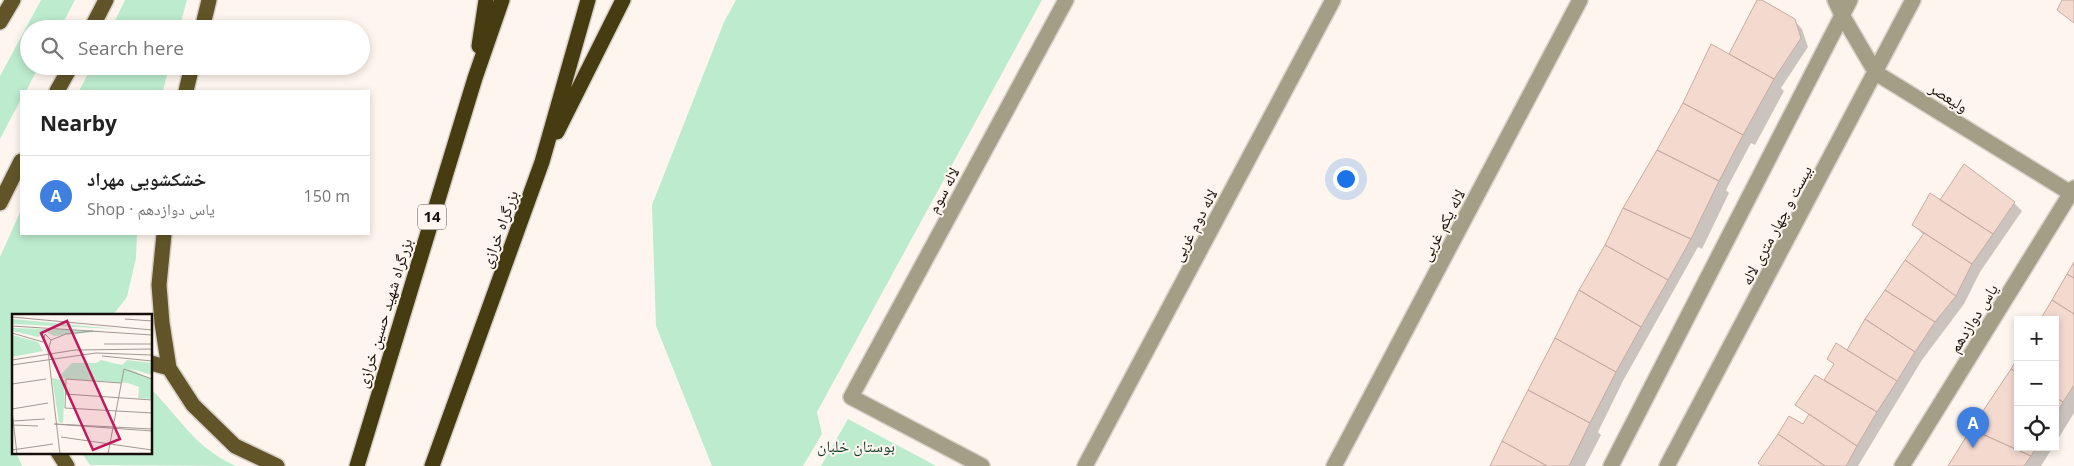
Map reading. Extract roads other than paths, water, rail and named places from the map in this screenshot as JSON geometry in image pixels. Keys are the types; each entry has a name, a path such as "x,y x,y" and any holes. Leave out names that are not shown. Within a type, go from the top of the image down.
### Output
{"highway":[{"path":"475,78 486,0"},
{"name":"بزرگراه شهید حسین خرازی","path":"357,466 475,78 502,0"},
{"name":"بزرگراه خرازی","path":"433,460 542,162 588,0"},
{"path":"542,162 623,0"}],"main road":[{"path":"0,22 13,0"},
{"path":"96,20 106,0"},
{"path":"204,20 209,0"},
{"path":"58,90 66,75"},
{"path":"186,90 190,75"},
{"path":"0,202 20,163"},
{"path":"164,235 159,284 162,323 169,368 193,405 235,446 277,466"},
{"path":"152,363 169,368"},
{"path":"59,454 67,466"}],"street":[{"name":"لاله سوم","path":"982,466 851,397 1066,0"},
{"name":"لاله دوم غربی","path":"1085,466 1333,0"},
{"name":"لاله یکم غربی","path":"1334,466 1580,0"},
{"name":"ولیعصر","path":"1835,0 1876,73 2073,192"},
{"path":"1611,466 1850,0"},
{"name":"بیست و چهار متری لاله","path":"1668,466 1913,0"},
{"name":"یاس دوازدهم","path":"1902,466 2073,192"}],"place":[{"name":"خشکشویی مهراد","path":"1973,448"}],"park label":[{"name":"بوستان خلبان","path":"856,446"}]}
